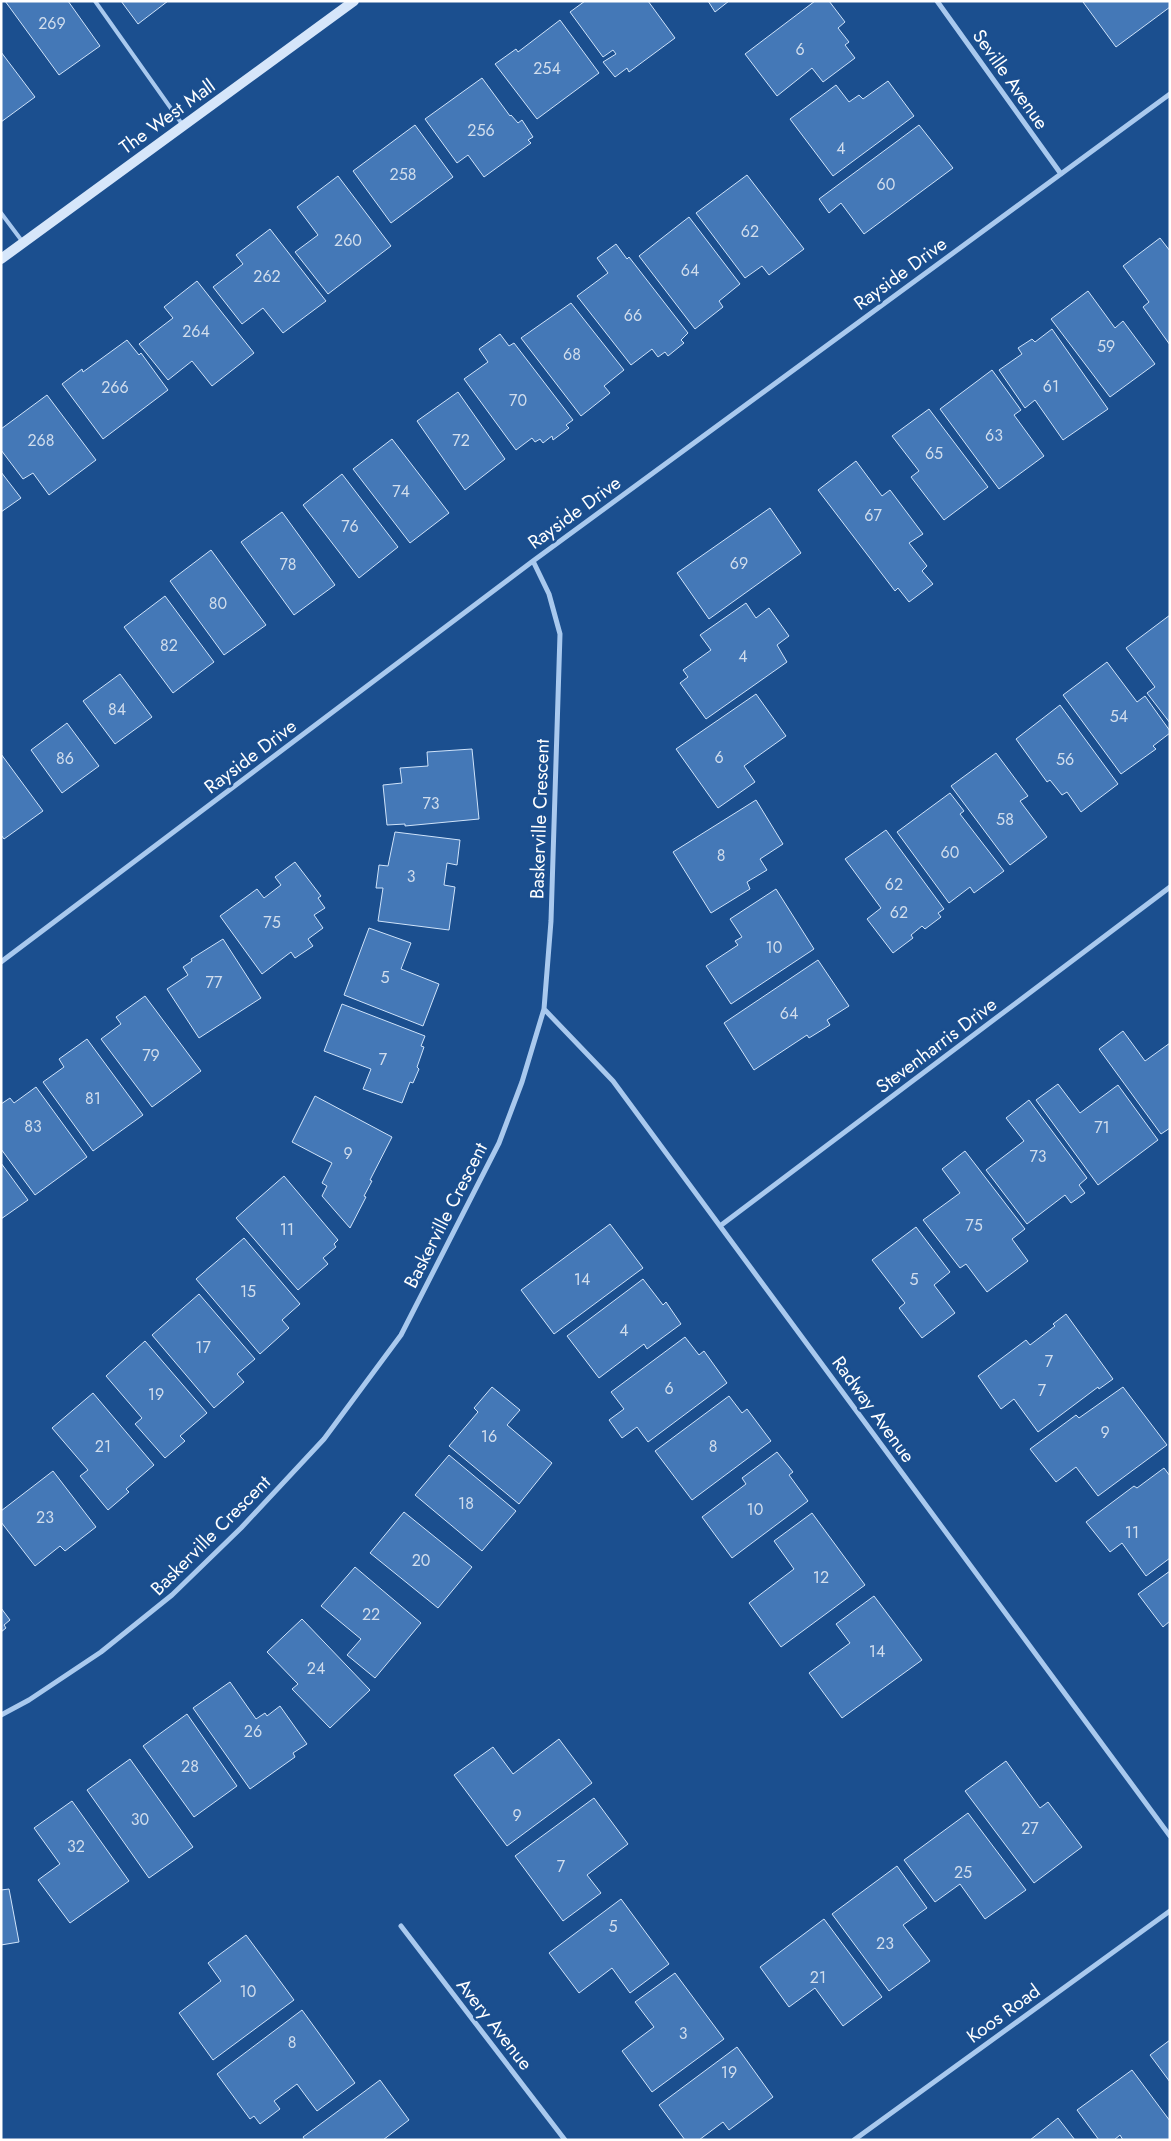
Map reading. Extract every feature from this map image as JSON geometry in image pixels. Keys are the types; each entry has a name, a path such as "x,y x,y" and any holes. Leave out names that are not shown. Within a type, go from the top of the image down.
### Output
{"main road":[{"name":"The West Mall","path":"1,259 354,1"}],"street":[{"name":"Seville Avenue","path":"937,1 1061,174"},
{"name":"Rayside Drive","path":"1,962 533,561 1170,94"},
{"name":"Baskerville Crescent","path":"1,1715 30,1700 102,1652 172,1595 241,1528 324,1440 401,1335 494,1152 522,1082 544,1009 550,922 560,634 549,594 533,561"},
{"name":"Stevenharris Drive","path":"720,1226 1170,887"},
{"name":"Radway Avenue","path":"544,1009 613,1081 1170,1836"},
{"name":"Koos Road","path":"854,2140 1170,1910"},
{"name":"Avery Avenue","path":"401,1926 565,2140"}],"lane":[{"path":"95,1 183,126"},
{"path":"1,212 23,243"}],"building":[{"path":"5,1 68,1 100,46 59,75"},
{"path":"121,1 168,1 138,24"},
{"path":"585,1 648,1 675,38 629,72 627,68 615,77 603,62 616,54 613,50 603,57 570,12"},
{"path":"708,1 729,1 715,12"},
{"path":"815,1 829,1 845,22 838,28 849,42 845,45 855,58 823,82 812,68 777,96 745,54"},
{"path":"1084,1 1170,1 1170,7 1116,47"},
{"path":"560,20 599,73 537,119 495,64 516,49 518,52"},
{"path":"1,52 35,97 1,122"},
{"path":"482,78 510,116 518,123 522,120 533,137 528,140 531,143 484,177 468,155 457,163 425,119"},
{"path":"888,81 914,116 833,176 790,119 836,85 849,102 859,95 863,99"},
{"path":"415,125 453,177 391,223 353,171"},
{"path":"919,125 953,168 864,234 841,203 829,213 819,199"},
{"path":"747,175 804,249 769,275 762,266 745,278 696,213"},
{"path":"338,176 391,246 328,294 295,252 318,235 297,207"},
{"path":"689,217 740,284 719,301 723,307 695,329 639,256"},
{"path":"270,229 326,301 283,333 263,308 242,324 213,287 243,264 236,255"},
{"path":"1160,238 1170,251 1170,345 1143,307 1149,302 1123,266"},
{"path":"616,244 627,259 629,257 688,333 681,340 684,343 668,356 665,352 658,357 652,349 631,365 577,296 608,273 597,258"},
{"path":"197,281 254,353 212,386 192,361 168,380 139,344 173,318 164,307"},
{"path":"1088,291 1115,328 1123,321 1155,364 1110,397 1051,319"},
{"path":"571,303 624,370 604,386 610,393 581,416 521,338"},
{"path":"1052,329 1108,409 1063,440 1035,400 1025,408 999,370 1022,354 1018,348 1032,339 1035,342"},
{"path":"500,334 509,346 514,343 573,420 566,425 569,428 553,440 552,436 543,443 540,439 535,442 532,438 516,450 464,379 488,362 479,349"},
{"path":"127,340 139,355 141,353 168,390 103,439 62,384 82,369 83,372"},
{"path":"992,370 1021,410 1014,415 1044,456 999,489 940,409"},
{"path":"458,392 505,459 465,490 417,421"},
{"path":"47,395 96,460 49,495 33,473 23,479 1,450 1,429"},
{"path":"929,409 988,487 944,520 911,477 919,471 892,436"},
{"path":"392,439 449,513 410,543 353,469"},
{"path":"856,461 882,496 890,490 923,534 909,543 927,566 922,571 933,584 909,602 898,588 895,591 818,490"},
{"path":"1,472 21,498 1,512"},
{"path":"342,474 398,547 359,578 303,505"},
{"path":"770,508 801,553 709,619 677,573"},
{"path":"282,512 335,585 294,615 241,542"},
{"path":"211,550 266,625 224,655 170,581"},
{"path":"165,596 214,662 173,693 124,627"},
{"path":"746,603 756,618 769,608 789,636 777,645 787,662 706,719 680,683 688,677 683,670 711,650 700,635"},
{"path":"1170,615 1170,723 1147,693 1155,687 1126,648"},
{"path":"1107,662 1137,702 1145,696 1170,731 1153,746 1156,749 1121,774 1063,695"},
{"path":"120,674 152,717 115,744 83,701"},
{"path":"756,694 786,736 744,766 755,782 718,808 676,749"},
{"path":"1060,705 1118,784 1081,812 1067,792 1062,795 1050,780 1047,782 1016,739"},
{"path":"67,723 99,766 62,793 31,750"},
{"path":"472,749 479,819 405,826 405,824 387,825 383,785 402,783 400,768 428,766 427,752"},
{"path":"996,753 1028,796 1020,801 1047,837 1010,865 951,786"},
{"path":"1,754 43,811 4,839 1,835"},
{"path":"950,793 964,811 960,814 1004,871 974,893 970,887 949,903 897,832"},
{"path":"756,800 783,844 760,859 767,870 747,882 750,889 711,913 673,852"},
{"path":"886,830 944,909 938,913 941,917 925,929 922,926 911,935 913,938 893,953 867,919 881,908 845,859"},
{"path":"395,832 460,840 457,865 447,863 444,885 455,887 449,930 378,921 383,888 376,888 379,865 388,866"},
{"path":"295,862 321,896 318,898 325,908 314,915 323,928 308,939 313,946 295,958 291,952 262,974 220,916 257,889 264,898 281,885 275,877"},
{"path":"776,889 814,949 731,1004 706,966 738,945 735,941 742,937 730,919"},
{"path":"369,928 411,943 401,969 439,984 423,1026 344,995"},
{"path":"223,939 261,998 199,1038 167,989 188,975 183,967 192,961 191,959"},
{"path":"818,960 849,1006 827,1020 830,1025 809,1038 807,1035 754,1070 724,1023"},
{"path":"145,996 201,1071 152,1107 101,1039 121,1024 116,1017"},
{"path":"342,1004 425,1036 421,1046 424,1047 417,1067 419,1069 413,1083 410,1082 402,1103 363,1089 371,1069 324,1051"},
{"path":"1123,1031 1145,1061 1170,1043 1170,1128 1161,1134 1099,1049"},
{"path":"87,1039 143,1115 93,1151 43,1082 64,1067 59,1059"},
{"path":"1058,1084 1080,1113 1118,1085 1158,1140 1098,1185 1036,1100"},
{"path":"36,1087 87,1157 35,1195 1,1149 1,1104 10,1098 14,1103"},
{"path":"315,1096 392,1137 370,1180 372,1181 364,1196 366,1197 350,1228 322,1196 327,1186 322,1183 332,1163 292,1142"},
{"path":"1029,1100 1087,1178 1079,1185 1085,1193 1071,1203 1065,1195 1027,1224 986,1170 1024,1141 1006,1118"},
{"path":"965,1151 1025,1229 1012,1239 1028,1261 987,1292 966,1264 960,1268 923,1220 960,1193 942,1169"},
{"path":"1,1163 28,1200 1,1219"},
{"path":"284,1176 338,1240 334,1244 336,1247 323,1258 328,1264 298,1290 236,1218"},
{"path":"610,1224 643,1268 554,1334 521,1290"},
{"path":"916,1227 950,1272 934,1285 955,1313 922,1338 899,1308 905,1303 872,1260"},
{"path":"244,1238 300,1304 282,1320 289,1328 260,1354 196,1279"},
{"path":"643,1279 663,1305 666,1302 681,1324 647,1349 644,1344 599,1378 567,1336"},
{"path":"199,1294 255,1359 237,1374 244,1382 214,1408 152,1335"},
{"path":"1066,1314 1113,1379 1099,1389 1098,1387 1038,1432 1014,1399 1001,1409 978,1376 1026,1340 1030,1345 1055,1326 1053,1324"},
{"path":"685,1337 699,1355 704,1351 727,1383 648,1442 637,1427 622,1438 609,1420 624,1409 611,1392"},
{"path":"145,1341 207,1413 180,1436 185,1441 165,1458 135,1424 142,1418 106,1376"},
{"path":"492,1387 520,1410 507,1425 552,1463 519,1504 449,1446 478,1412 474,1408"},
{"path":"1123,1387 1167,1445 1098,1496 1076,1467 1056,1482 1030,1449 1076,1415 1079,1418"},
{"path":"93,1393 154,1465 126,1489 129,1492 108,1510 80,1476 88,1470 52,1428"},
{"path":"729,1396 742,1413 747,1409 771,1441 692,1500 655,1451"},
{"path":"777,1452 793,1472 789,1475 808,1501 732,1558 702,1517 746,1484 742,1478"},
{"path":"449,1455 516,1511 482,1551 415,1495"},
{"path":"1164,1468 1170,1476 1170,1558 1146,1576 1122,1543 1110,1552 1086,1522 1134,1486 1137,1488"},
{"path":"53,1471 96,1527 65,1551 60,1546 35,1566 1,1522 1,1511"},
{"path":"404,1512 472,1567 438,1608 370,1553"},
{"path":"812,1513 865,1585 781,1647 749,1603 794,1569 774,1541"},
{"path":"355,1567 421,1623 375,1678 347,1655 361,1639 321,1606"},
{"path":"1170,1571 1170,1621 1163,1627 1138,1594"},
{"path":"874,1596 922,1660 842,1718 809,1673 850,1643 836,1624"},
{"path":"1,1608 10,1620 4,1625 6,1628 1,1632"},
{"path":"302,1619 370,1690 330,1728 292,1689 298,1684 267,1652"},
{"path":"230,1682 256,1719 265,1713 267,1716 280,1706 307,1744 293,1753 295,1757 250,1789 193,1708"},
{"path":"187,1714 237,1786 194,1817 143,1746"},
{"path":"559,1739 592,1783 507,1846 454,1775 493,1747 513,1774"},
{"path":"130,1759 193,1847 149,1878 87,1790"},
{"path":"1006,1761 1040,1808 1048,1802 1082,1847 1034,1883 965,1791"},
{"path":"594,1798 628,1844 587,1875 601,1893 563,1921 515,1856"},
{"path":"72,1801 129,1881 70,1923 38,1880 60,1864 34,1828"},
{"path":"968,1813 1026,1890 985,1919 960,1884 935,1902 904,1860"},
{"path":"897,1866 927,1908 903,1925 930,1961 889,1991 832,1914"},
{"path":"9,1889 19,1942 1,1945 1,1890"},
{"path":"621,1899 669,1964 630,1993 612,1968 579,1993 549,1953"},
{"path":"824,1919 882,1997 843,2026 815,1988 789,2007 760,1967"},
{"path":"246,1935 294,2000 213,2060 179,2013 221,1981 208,1963"},
{"path":"675,1973 724,2039 652,2092 622,2051 654,2027 635,2002"},
{"path":"302,2010 355,2083 317,2111 297,2084 274,2101 280,2109 260,2124 254,2116 250,2119 217,2074"},
{"path":"1170,2040 1170,2082 1150,2055"},
{"path":"737,2047 773,2097 729,2130 723,2122 699,2140 685,2140 659,2105"},
{"path":"1132,2070 1170,2121 1170,2140 1123,2140 1120,2135 1114,2140 1099,2140 1077,2110"},
{"path":"380,2080 409,2120 383,2140 305,2140 303,2137"},
{"path":"1058,2118 1075,2140 1030,2140"}]}
